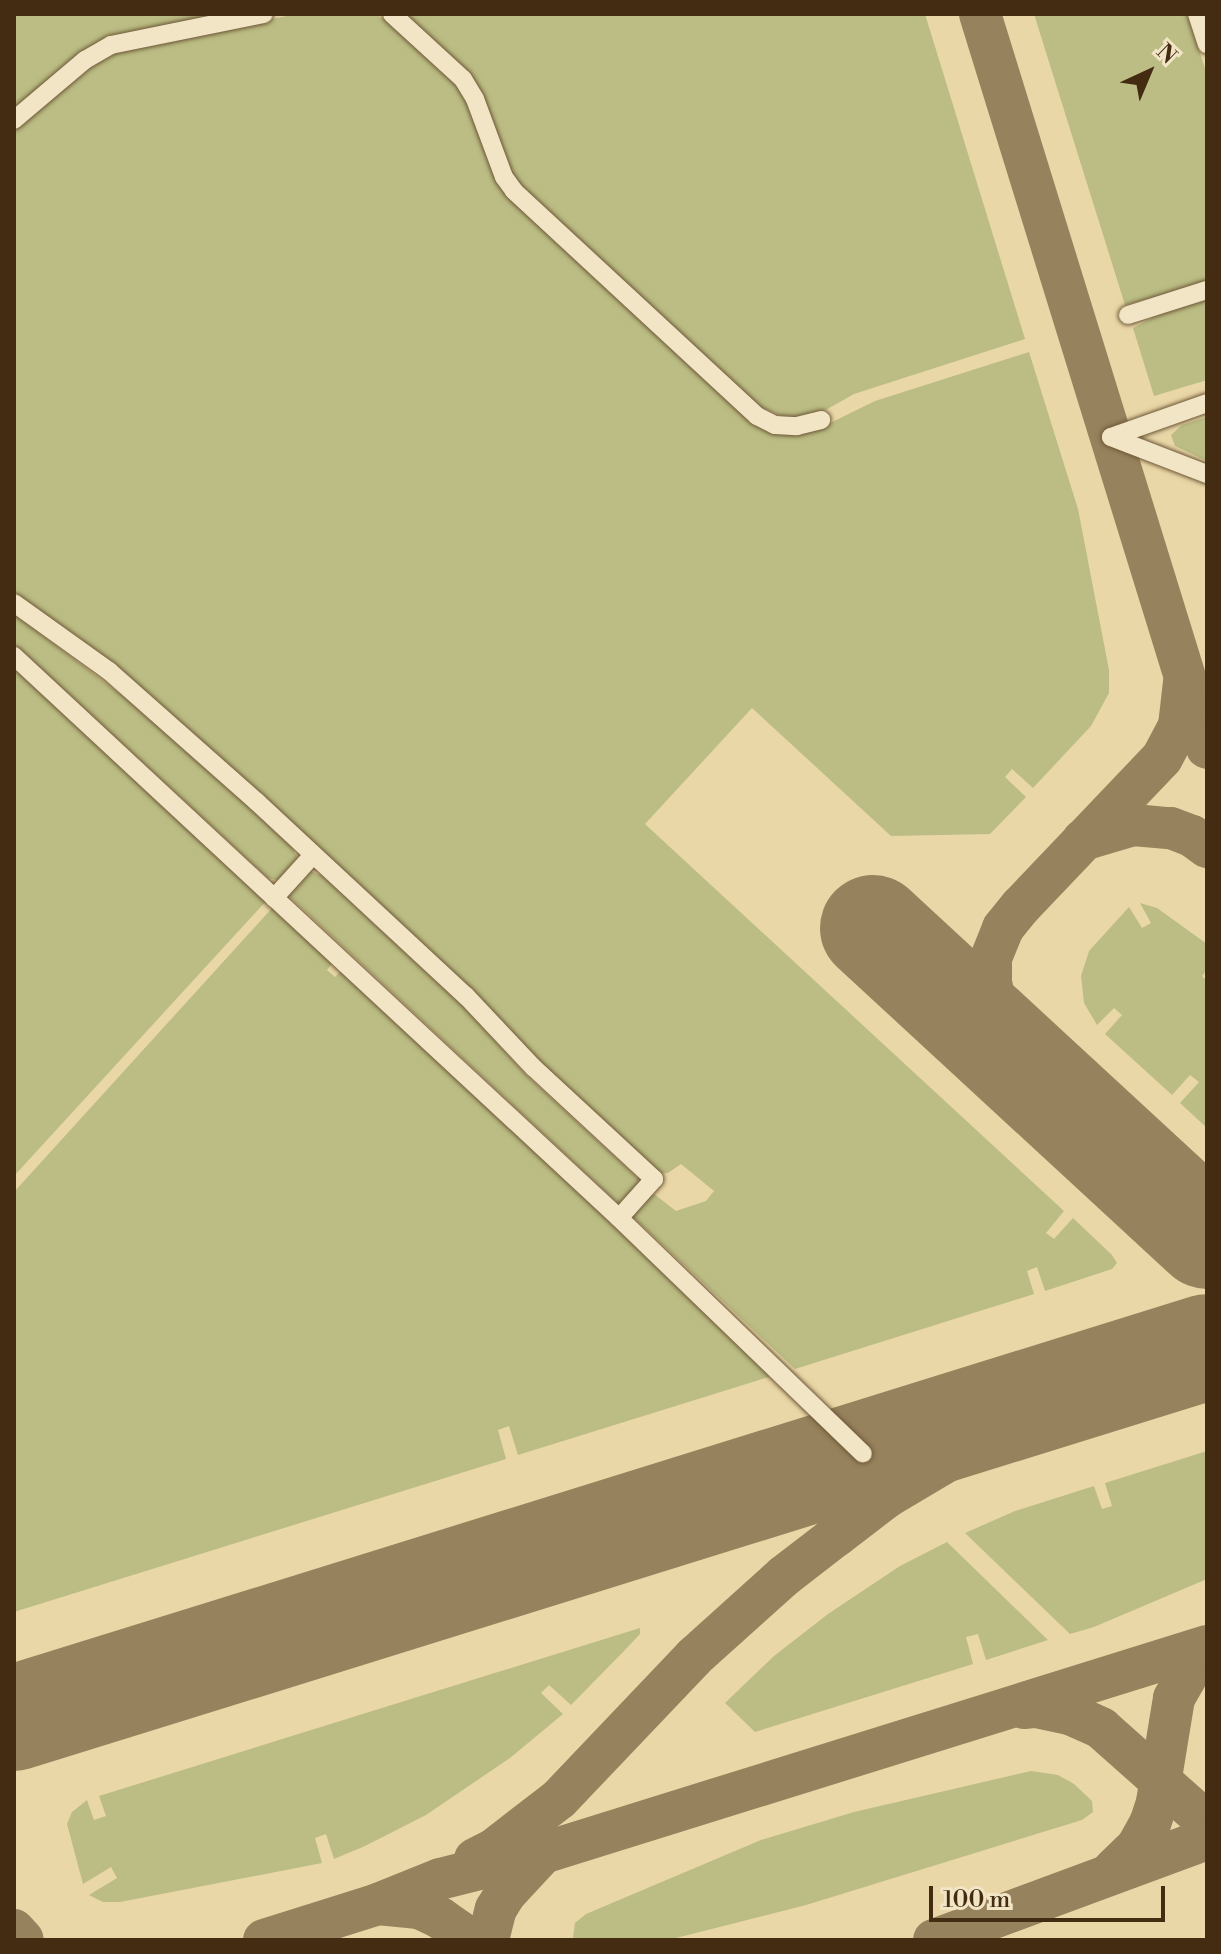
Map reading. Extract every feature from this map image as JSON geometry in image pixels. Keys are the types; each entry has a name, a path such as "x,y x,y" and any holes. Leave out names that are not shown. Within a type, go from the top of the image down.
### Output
{"lane":[{"path":"14,120 85,60 111,45 264,14"},
{"path":"392,14 463,79 475,99 504,177 514,191 757,416 775,425 797,426 821,420"},
{"path":"1197,14 1207,44"},
{"path":"1128,315 1207,290"},
{"path":"1207,403 1111,437 1207,474"},
{"path":"14,603 109,671 466,996 533,1067 654,1179 619,1218"},
{"path":"14,656 619,1218 863,1454"},
{"path":"274,898 313,855"}],"green space":[{"path":"14,14 227,14 112,37 14,111"},
{"path":"297,14 374,14 390,22 453,79 468,100 490,161 749,417 820,428 875,401 1029,352 1078,509 1109,670 1109,693 1091,726 1033,788 1012,769 1005,777 1026,797 990,834 891,836 752,708 645,824 1064,1211 1046,1233 1054,1239 1073,1218 1112,1255 1117,1263 1112,1269 1045,1291 1037,1267 1027,1271 1034,1294 795,1369 630,1214 648,1195 654,1194 676,1211 706,1201 714,1191 681,1164 668,1173 659,1174 84,647 14,593 14,129 105,56 149,43"},
{"path":"403,14 925,14 1025,339 854,394 815,416 787,418 760,407 520,187 504,160 484,98"},
{"path":"1034,14 1187,14 1207,74 1207,283 1125,305"},
{"path":"1207,299 1207,380 1154,396 1133,328 1166,311"},
{"path":"1207,417 1207,461 1175,446 1171,435 1182,425"},
{"path":"14,614 148,715 290,844 299,861 281,881 268,878 14,644"},
{"path":"14,659 267,900 14,1176"},
{"path":"310,871 323,876 466,1009 526,1075 640,1180 640,1187 621,1206 287,894"},
{"path":"1140,903 1157,908 1207,944 1207,970 1202,976 1207,981 1207,1128 1180,1103 1199,1082 1190,1075 1172,1095 1105,1034 1122,1015 1114,1008 1097,1025 1084,1003 1081,976 1089,951 1129,907 1142,928 1151,923"},
{"path":"273,907 334,961 327,970 335,977 343,968 775,1375 518,1455 509,1426 498,1430 506,1459 14,1612 14,1192"},
{"path":"1207,1451 1207,1579 1094,1627 1070,1634 965,1533 1015,1511 1094,1486 1102,1509 1112,1506 1105,1483"},
{"path":"947,1542 1048,1640 986,1660 978,1634 966,1637 973,1664 755,1732 725,1703 774,1656 828,1614 900,1566"},
{"path":"640,1628 640,1634 571,1705 549,1685 541,1693 563,1714 510,1758 426,1815 365,1846 334,1859 326,1834 315,1838 322,1863 120,1902 103,1902 89,1895 117,1878 111,1867 83,1884 67,1824 72,1812 87,1800 94,1820 106,1816 99,1796"},
{"path":"1031,1771 1058,1775 1074,1784 1092,1801 1093,1812 1082,1820 806,1905 668,1940 574,1940 575,1923 586,1914 761,1840 854,1812"}],"taxiway":[{"path":"980,14 1207,748"},
{"path":"1030,1073 999,1020 991,983 991,958 1003,928 1021,906 1162,758 1179,726 1184,682"},
{"path":"1083,840 1133,825 1171,828 1192,836 1207,847"},
{"path":"475,1859 493,1850 559,1799 694,1657 784,1576 887,1497 949,1460 1113,1375"},
{"path":"264,1940 378,1904 440,1879 543,1853 1207,1646"},
{"path":"1113,1870 1137,1847 1150,1824 1157,1802 1174,1698 1190,1670 1207,1657"},
{"path":"14,1744 47,1714 77,1699"},
{"path":"1024,1708 1036,1707 1070,1714 1101,1728 1207,1822"},
{"path":"934,1940 1207,1839"},
{"path":"488,1940 496,1909 505,1894 543,1853"},
{"path":"378,1904 419,1908 440,1918 471,1940"},
{"path":"14,1930 23,1940"}],"runway":[{"path":"873,928 1207,1236"},
{"path":"14,1718 1207,1347"}]}
